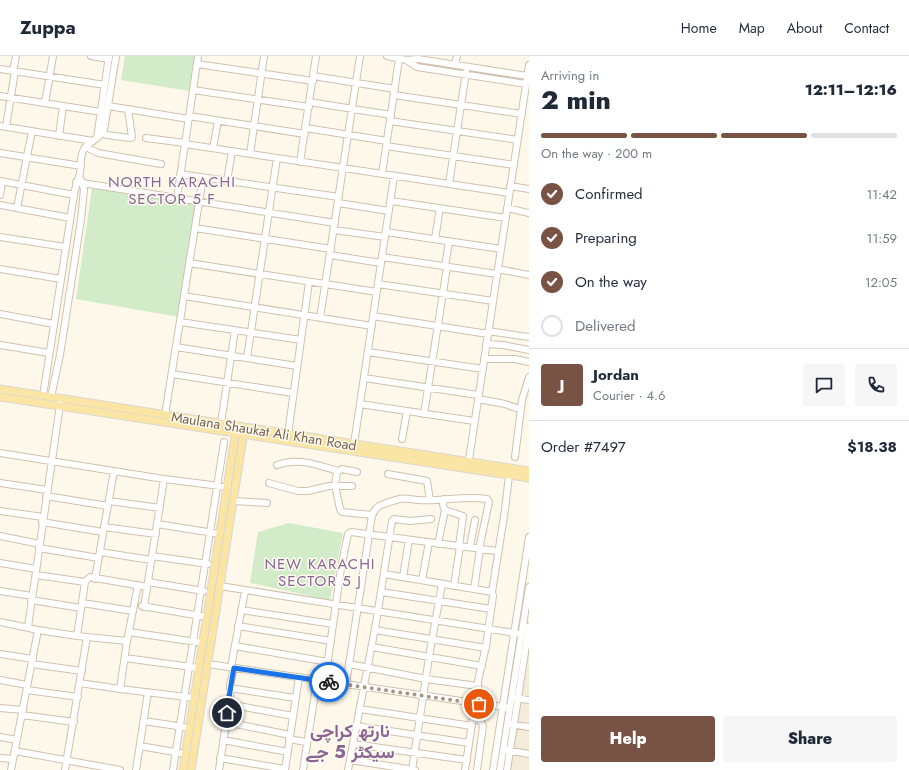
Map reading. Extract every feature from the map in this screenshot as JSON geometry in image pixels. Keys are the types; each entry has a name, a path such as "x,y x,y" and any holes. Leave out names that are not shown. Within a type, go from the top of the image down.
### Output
{"main road":[{"name":"Maulana Shaukat Ali Khan Road","path":"0,389 51,397 61,402 240,434 468,466 529,471"},
{"name":"Maulana Shaukat Ali Khan Road","path":"0,397 61,402 241,426 354,444 529,478"},
{"path":"191,770 233,501 241,426"},
{"path":"184,770 220,534 228,487 240,434"}],"street":[{"path":"16,56 11,98 3,126 59,136 97,137 107,135 130,138 132,137 128,109"},
{"path":"45,103 53,56"},
{"path":"91,56 109,57 97,137"},
{"path":"43,396 65,247 74,195 79,181 82,154 86,147 97,137 108,106 116,56"},
{"path":"176,198 198,56"},
{"path":"250,154 264,56"},
{"path":"300,162 316,56"},
{"path":"320,318 360,56"},
{"path":"455,64 457,56"},
{"path":"382,174 394,92 393,57 406,60 418,67 466,75 527,89"},
{"path":"406,60 418,59 527,76"},
{"path":"197,64 262,74 356,83 461,105 522,114"},
{"path":"468,466 510,186 527,89 529,65"},
{"path":"449,184 467,67"},
{"path":"0,69 105,85"},
{"path":"193,90 258,99 352,109 457,131 518,140"},
{"path":"0,96 101,112"},
{"path":"59,136 63,106"},
{"path":"108,106 254,126 348,135 454,156 514,165"},
{"path":"213,148 218,121"},
{"path":"17,208 32,131"},
{"path":"146,138 509,193"},
{"path":"86,147 98,153 161,164"},
{"path":"227,181 232,151"},
{"path":"0,153 81,166"},
{"path":"247,358 277,158"},
{"path":"180,174 273,188 389,211"},
{"path":"354,444 394,176"},
{"path":"166,415 203,177"},
{"path":"79,181 269,213 334,226 501,249"},
{"path":"51,397 81,220 84,189 79,181"},
{"path":"0,195 1,182 74,195"},
{"path":"510,186 529,189"},
{"path":"391,201 506,218"},
{"path":"0,205 70,218"},
{"path":"435,239 440,208"},
{"path":"507,208 529,213"},
{"path":"195,228 382,260 529,275"},
{"path":"0,237 65,247"},
{"path":"424,414 443,294 449,241"},
{"path":"189,263 377,292"},
{"path":"0,269 61,278"},
{"path":"288,434 309,282"},
{"path":"378,284 493,301"},
{"path":"59,292 69,294"},
{"path":"184,296 372,326"},
{"path":"0,314 54,324"},
{"path":"373,316 529,338"},
{"path":"180,322 301,340"},
{"path":"220,423 235,330"},
{"path":"486,344 504,345 529,350"},
{"path":"0,345 49,353"},
{"path":"176,347 297,366"},
{"path":"368,352 482,369"},
{"path":"484,359 515,359 529,362"},
{"path":"172,374 293,393"},
{"path":"515,457 521,409 525,388 529,377"},
{"path":"364,378 478,397 521,409"},
{"path":"28,627 46,493 61,402"},
{"path":"360,404 474,421"},
{"path":"402,440 407,411"},
{"path":"173,770 224,442"},
{"path":"0,453 164,479 228,487"},
{"path":"277,465 287,461 296,461 338,471 342,469 357,472"},
{"path":"95,579 114,471"},
{"path":"338,471 336,476 336,486 341,511 372,515"},
{"path":"388,474 427,481 430,500"},
{"path":"465,770 473,717 481,692 478,686 486,648 497,551 505,510 509,475"},
{"path":"144,607 164,479"},
{"path":"0,483 108,504 160,508"},
{"path":"269,483 298,492 324,487 352,486"},
{"path":"346,684 372,515 379,506 399,499 430,500 469,497 488,500 489,502 479,549 474,589"},
{"path":"438,544 445,510 443,505 444,499"},
{"path":"233,501 267,502"},
{"path":"445,510 463,516 454,586"},
{"path":"0,511 43,520 104,529 156,534"},
{"path":"348,770 372,647 393,519 410,521 431,519"},
{"path":"470,548 475,520"},
{"path":"157,524 220,534"},
{"path":"325,681 341,568 348,534 351,532 497,551"},
{"path":"0,536 39,546 99,555 152,558 215,565"},
{"path":"493,770 529,537"},
{"path":"403,577 410,540"},
{"path":"422,580 428,542"},
{"path":"0,563 85,582"},
{"path":"384,574 492,592"},
{"path":"77,636 85,582 90,577 138,585 211,592"},
{"path":"350,760 414,770 417,735 442,584"},
{"path":"120,690 127,641 138,585"},
{"path":"220,586 521,634"},
{"path":"525,643 521,634 527,615 529,588"},
{"path":"0,591 31,598 82,606 144,607 207,616"},
{"path":"219,770 235,646 245,591"},
{"path":"381,592 491,609"},
{"path":"241,610 333,624"},
{"path":"0,622 77,636 127,641"},
{"path":"238,626 331,641"},
{"path":"507,770 507,750 514,698 529,626"},
{"path":"11,770 16,751 38,630"},
{"path":"375,630 486,648"},
{"path":"129,632 203,643"},
{"path":"65,770 87,637"},
{"path":"235,646 328,662"},
{"path":"372,647 482,666"},
{"path":"0,654 82,671"},
{"path":"125,658 199,668"},
{"path":"208,664 510,708"},
{"path":"349,664 426,679 478,686"},
{"path":"519,672 529,674"},
{"path":"220,758 285,770 298,677"},
{"path":"0,680 78,697"},
{"path":"303,770 306,742 317,681"},
{"path":"80,683 120,690 195,698"},
{"path":"230,688 295,698"},
{"path":"136,770 148,692"},
{"path":"514,698 529,700"},
{"path":"511,724 510,708 514,698"},
{"path":"228,704 293,716"},
{"path":"0,708 74,722"},
{"path":"360,709 472,726"},
{"path":"473,717 481,722 483,726 477,770"},
{"path":"144,721 190,728"},
{"path":"226,722 306,742"},
{"path":"511,724 529,727"},
{"path":"356,726 470,743"},
{"path":"0,737 18,740"},
{"path":"223,740 288,752"},
{"path":"353,744 467,760"},
{"path":"140,746 186,754"},
{"path":"507,750 529,754"},
{"path":"500,770 507,750"},
{"path":"16,751 120,770"},
{"path":"0,758 13,759"}],"shaded area":[{"path":"529,639 529,770 508,770"}],"green space":[{"path":"125,56 195,56 190,91 121,80"},
{"path":"92,188 196,205 179,317 76,299"},
{"path":"289,523 343,533 330,600 250,583 258,532"}],"way so far":[{"path":"329,682 479,704"}],"district":[{"name":"NORTH KARACHI SECTOR 5 F","path":"172,190"},
{"name":"NEW KARACHI SECTOR 5 J","path":"320,572"},
{"name":"نارتھ کراچی سیکٹر 5 جے","path":"350,741"}],"route":[{"path":"227,713 231,690 230,685 234,668 329,682"}]}
